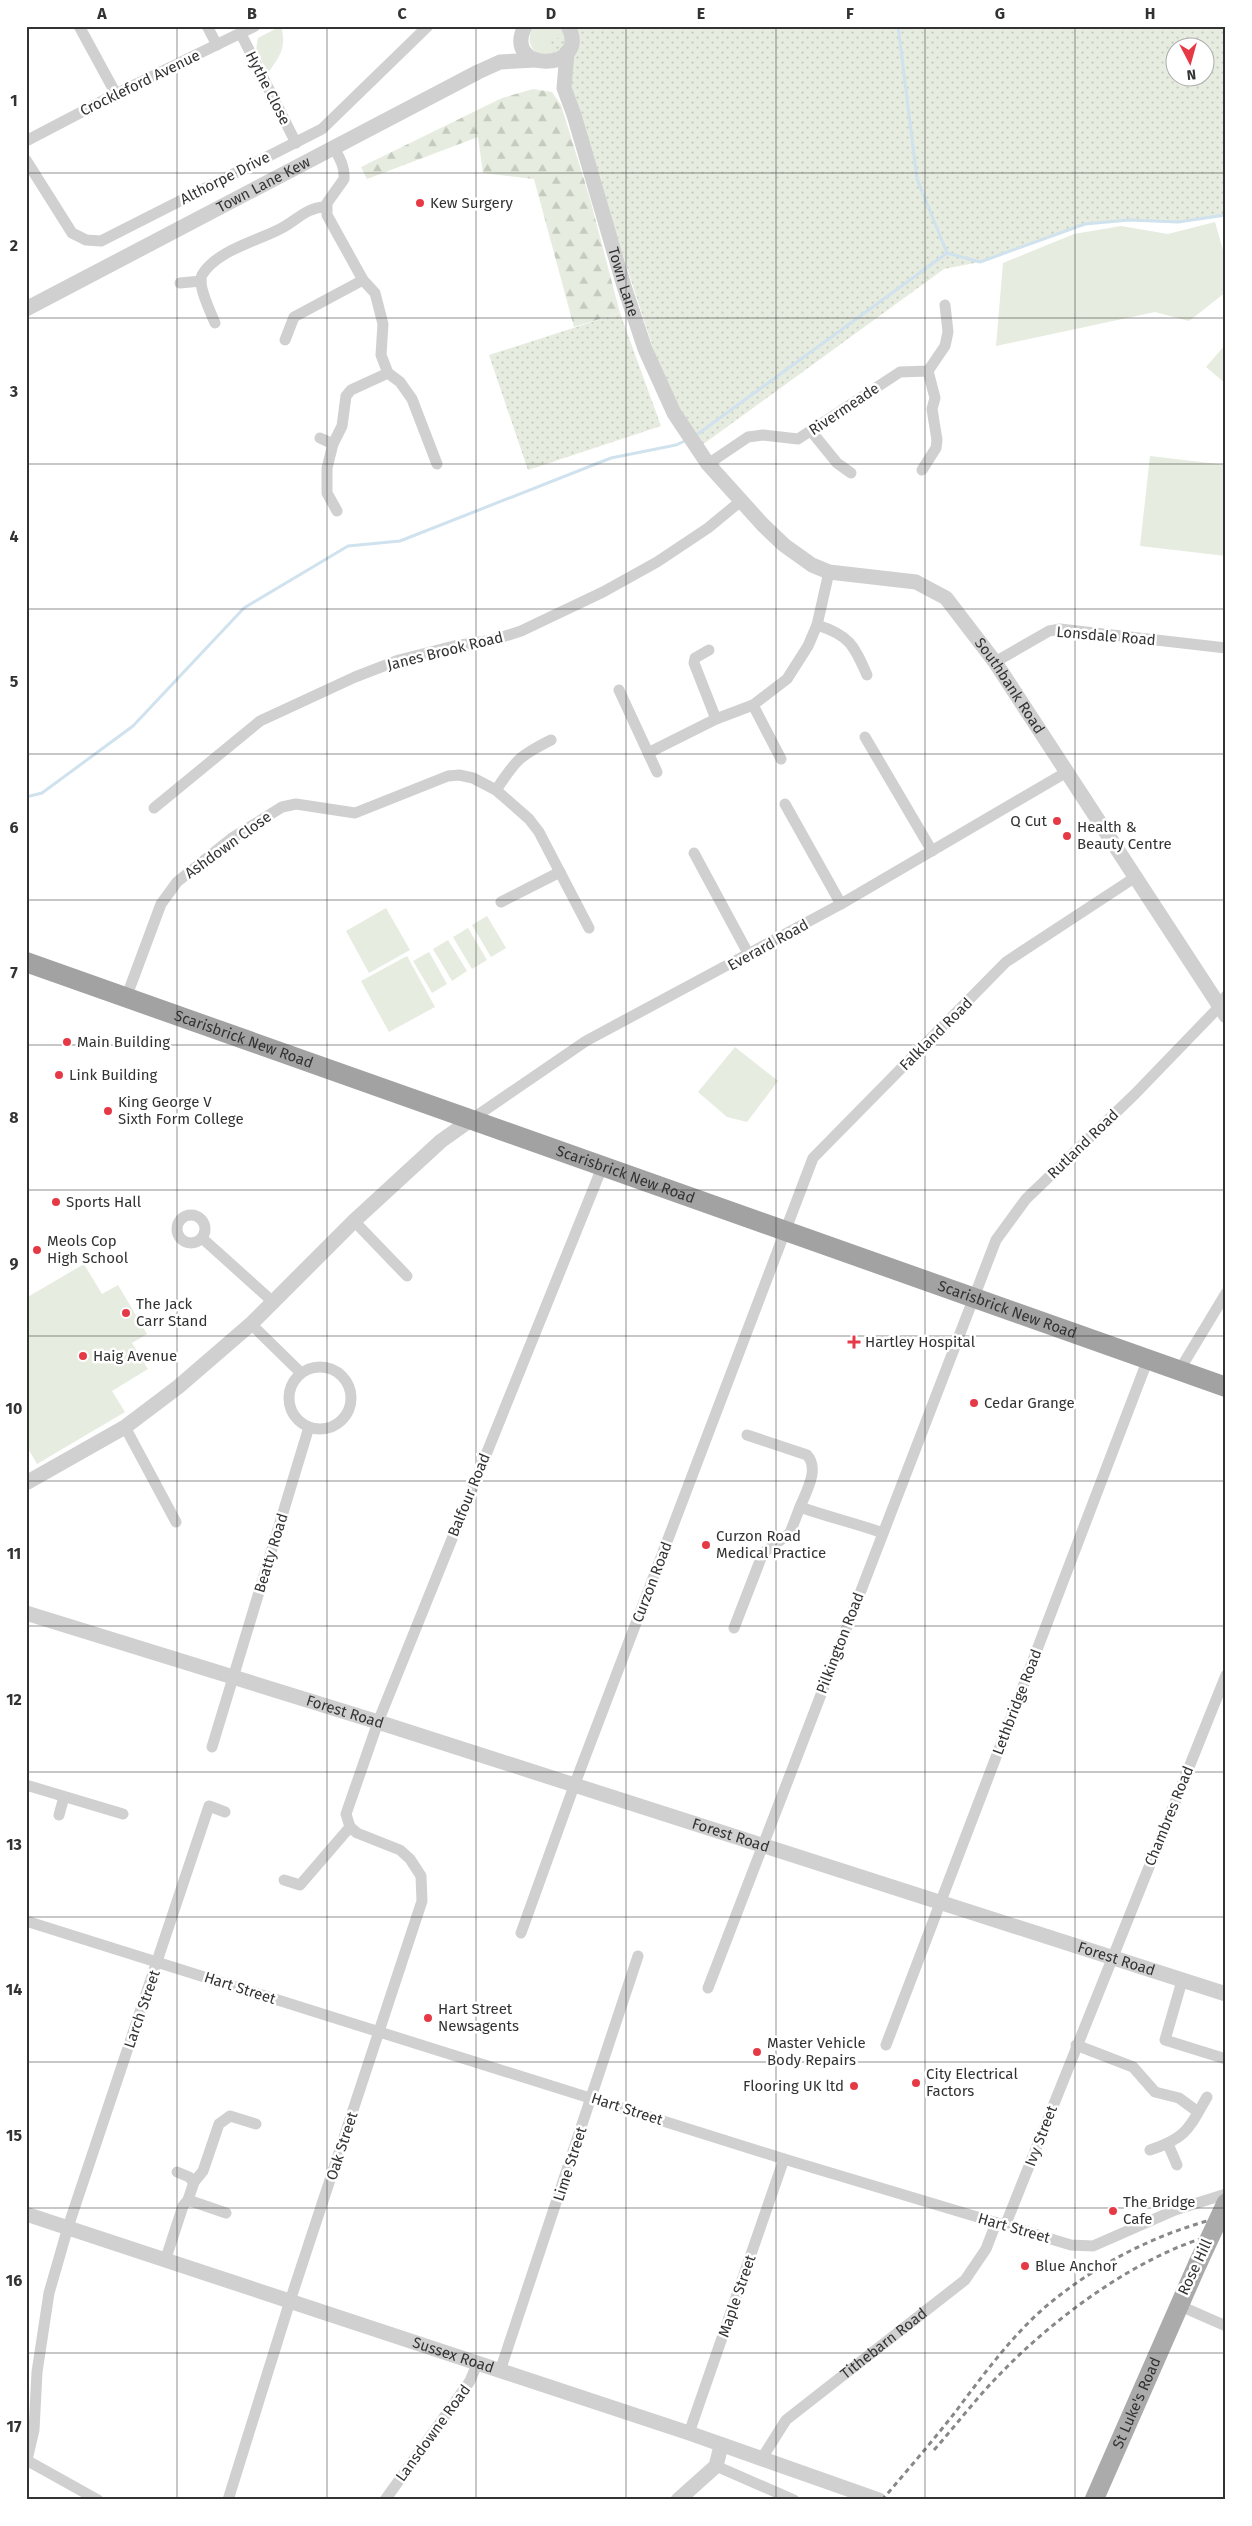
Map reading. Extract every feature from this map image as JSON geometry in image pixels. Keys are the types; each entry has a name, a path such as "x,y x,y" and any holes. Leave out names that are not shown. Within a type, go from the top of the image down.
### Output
{"highway":[{"name":"Scarisbrick New Road","path":"26,962 1226,1387"}],"main road":[{"name":"Rose Hill","path":"1178,2305 1226,2203"},
{"name":"St Luke's Road","path":"1094,2500 1178,2305"}],"street":[{"path":"79,26 116,94"},
{"path":"207,26 217,45"},
{"name":"Crockleford Avenue","path":"26,140 255,26"},
{"name":"Althorpe Drive","path":"26,160 72,233 93,242 101,241 322,129 428,26"},
{"name":"Town Lane","path":"564,88 571,38 568,26"},
{"path":"569,49 584,26"},
{"name":"Town Lane","path":"523,29 524,50 564,88 574,115 624,286 645,349 674,413 708,464"},
{"name":"Town Lane Kew","path":"500,62 523,29"},
{"name":"Hythe Close","path":"241,34 296,143"},
{"name":"Town Lane Kew","path":"26,309 333,146 500,62 536,60 549,63 556,61 569,49"},
{"path":"333,146 344,168 344,179 326,207 327,215 363,280 375,293 383,324 381,354 388,372 400,382 412,398 437,464"},
{"path":"215,323 201,281 202,274 230,251 244,243 279,230 309,209 326,207"},
{"path":"285,340 294,317 363,280"},
{"path":"180,283 201,281"},
{"path":"922,470 936,448 937,440 932,409 935,398 928,372 945,346 948,332 945,305"},
{"path":"337,511 327,493 326,480 329,456 342,426 346,396 350,390 388,372"},
{"name":"Rivermeade","path":"708,464 748,437 763,435 798,439 900,372 928,372"},
{"path":"811,431 837,463 852,473"},
{"path":"320,438 333,444"},
{"name":"Southbank Road","path":"708,464 784,545 812,565 829,572 916,582 933,589 946,598 995,662 1134,878 1224,1006"},
{"name":"Janes Brook Road","path":"154,808 260,722 355,677 399,660 454,646 493,640 521,631 603,592 664,558 708,528 742,500"},
{"path":"648,752 716,719 753,705 787,679 808,646 818,625 829,572"},
{"path":"818,625 847,637 856,649 867,675"},
{"name":"Lonsdale Road","path":"995,662 1049,631 1060,629 1226,648"},
{"path":"709,650 699,654 695,658 694,663 716,719"},
{"path":"619,690 657,772"},
{"path":"753,705 781,759"},
{"path":"865,737 932,851"},
{"path":"496,790 516,761 525,753 551,740"},
{"name":"Everard Road","path":"472,1119 586,1041 842,904 1065,773"},
{"name":"Ashdown Close","path":"126,998 162,904 178,882 232,838 282,807 296,804 355,813 448,776 473,778 496,790 529,819 560,872 589,928"},
{"path":"785,804 842,904"},
{"path":"694,853 749,955"},
{"path":"500,902 560,872"},
{"name":"Falkland Road","path":"784,1231 813,1158 1006,962 1134,878"},
{"name":"Rutland Road","path":"974,1299 996,1240 1026,1199 1224,1006"},
{"path":"26,1483 125,1427 178,1387 251,1324 354,1221 441,1142 472,1119"},
{"name":"Balfour Road","path":"350,1828 346,1814 378,1722 603,1165"},
{"path":"354,1221 407,1276"},
{"name":"Curzon Road","path":"521,1934 574,1786 784,1231"},
{"path":"202,1238 272,1301"},
{"path":"1180,1371 1226,1293"},
{"name":"Pilkington Road","path":"708,1988 882,1533 974,1299"},
{"path":"251,1324 301,1373"},
{"name":"Lethbridge Road","path":"886,2045 1148,1359"},
{"path":"321,1367 332,1369 341,1374 348,1383 351,1393 351,1404 347,1414 340,1422 325,1428 309,1427 294,1416 290,1407 290,1389 301,1373 310,1368 321,1367"},
{"path":"125,1427 176,1522"},
{"name":"Beatty Road","path":"233,1678 309,1427"},
{"path":"734,1628 763,1554 790,1533 814,1469 812,1460 807,1455 747,1435"},
{"path":"800,1508 835,1520 853,1522 882,1533"},
{"name":"Forest Road","path":"26,1613 378,1722 1226,1994"},
{"name":"Chambres Road","path":"1076,2045 1226,1675"},
{"path":"212,1747 233,1678"},
{"path":"26,1785 123,1814"},
{"path":"59,1815 64,1797"},
{"name":"Larch Street","path":"27,2463 34,2430 37,2372 49,2293 68,2228 209,1806 226,1812"},
{"path":"284,1880 300,1885 350,1828"},
{"name":"Oak Street","path":"228,2500 290,2301 380,2033 422,1900 421,1876 400,1850 357,1834 350,1828"},
{"name":"Hart Street","path":"26,1921 784,2159 1071,2245 1093,2246 1197,2203 1226,2194"},
{"name":"Lime Street","path":"500,2372 638,1956"},
{"path":"1182,1981 1165,2040 1226,2059"},
{"path":"1076,2045 1133,2067 1155,2092 1178,2098 1198,2112"},
{"name":"Ivy Street","path":"1001,2225 1076,2045"},
{"path":"1150,2150 1168,2144 1189,2129 1207,2097"},
{"path":"165,2261 182,2206 188,2200 194,2182 203,2172 219,2124 230,2116 256,2124"},
{"path":"1168,2144 1177,2165"},
{"name":"Maple Street","path":"689,2433 784,2159"},
{"path":"177,2172 189,2177 194,2182"},
{"path":"188,2200 226,2213"},
{"name":"Sussex Road","path":"26,2214 689,2433 721,2446 762,2458 799,2473 879,2500"},
{"name":"Tithebarn Road","path":"762,2458 786,2420 965,2280 1001,2225"},
{"path":"1178,2305 1226,2326"},
{"name":"Lansdowne Road","path":"385,2500 470,2382 477,2364"},
{"path":"678,2500 716,2466 721,2446"},
{"path":"27,2463 98,2500"},
{"path":"716,2466 794,2500"}],"green space":[{"path":"281,26 283,46 268,73 256,50 258,38"},
{"path":"532,26 562,26 565,30 559,53 540,56 536,52 530,43"},
{"path":"582,26 1226,26 1226,215 1178,222 1129,220 1085,224 980,262 944,269 698,448 674,413 563,70 548,43"},
{"path":"533,89 552,92 561,105 590,199 620,313 574,327 534,179 483,173 478,137 367,179 361,167 502,98"},
{"path":"1215,222 1226,261 1226,292 1189,321 1155,312 996,346 1003,263 1074,234 1121,226 1168,234"},
{"path":"620,313 661,426 528,470 489,355"},
{"path":"1226,344 1226,384 1206,367"},
{"path":"1150,456 1226,465 1226,556 1140,546"},
{"path":"386,908 410,950 369,973 346,931"},
{"path":"487,916 506,948 491,957 472,925"},
{"path":"468,928 487,960 472,969 453,937"},
{"path":"448,940 467,971 452,981 433,949"},
{"path":"429,952 447,984 432,993 413,961"},
{"path":"407,956 435,1007 389,1032 361,981"},
{"path":"735,1047 778,1081 747,1122 727,1117 698,1092"},
{"name":"Haig Avenue","path":"84,1264 102,1294 118,1285 147,1334 132,1343 148,1369 112,1391 125,1412 37,1464 26,1445 26,1298"}],"waterway":[{"path":"898,26 917,179 947,253"},
{"path":"947,253 980,262 1085,224 1129,220 1178,222 1226,215"},
{"path":"695,436 947,253"},
{"path":"26,797 42,793 133,726 244,608 348,546 400,541 611,458 676,445 687,440"}],"railway":[{"path":"882,2500 944,2426 1007,2346 1044,2308 1085,2277 1130,2251 1177,2231 1226,2216"},
{"path":"934,2450 1002,2372 1049,2328 1076,2307 1135,2268 1196,2240 1226,2232"}],"place":[{"name":"Kew Surgery","path":"420,203"},
{"name":"Q Cut","path":"1057,821"},
{"name":"Health & Beauty Centre","path":"1067,836"},
{"name":"Main Building","path":"67,1042"},
{"name":"Link Building","path":"59,1075"},
{"name":"King George V Sixth Form College","path":"108,1111"},
{"name":"Sports Hall","path":"56,1202"},
{"name":"Meols Cop High School","path":"37,1250"},
{"name":"The Jack Carr Stand","path":"126,1313"},
{"name":"Hartley Hospital","path":"854,1342"},
{"name":"Haig Avenue","path":"83,1356"},
{"name":"Cedar Grange","path":"974,1403"},
{"name":"Curzon Road Medical Practice","path":"706,1545"},
{"name":"Hart Street Newsagents","path":"428,2018"},
{"name":"Master Vehicle Body Repairs","path":"757,2052"},
{"name":"City Electrical Factors","path":"916,2083"},
{"name":"Flooring UK ltd","path":"854,2086"},
{"name":"The Bridge Cafe","path":"1113,2211"},
{"name":"Blue Anchor","path":"1025,2266"}]}
